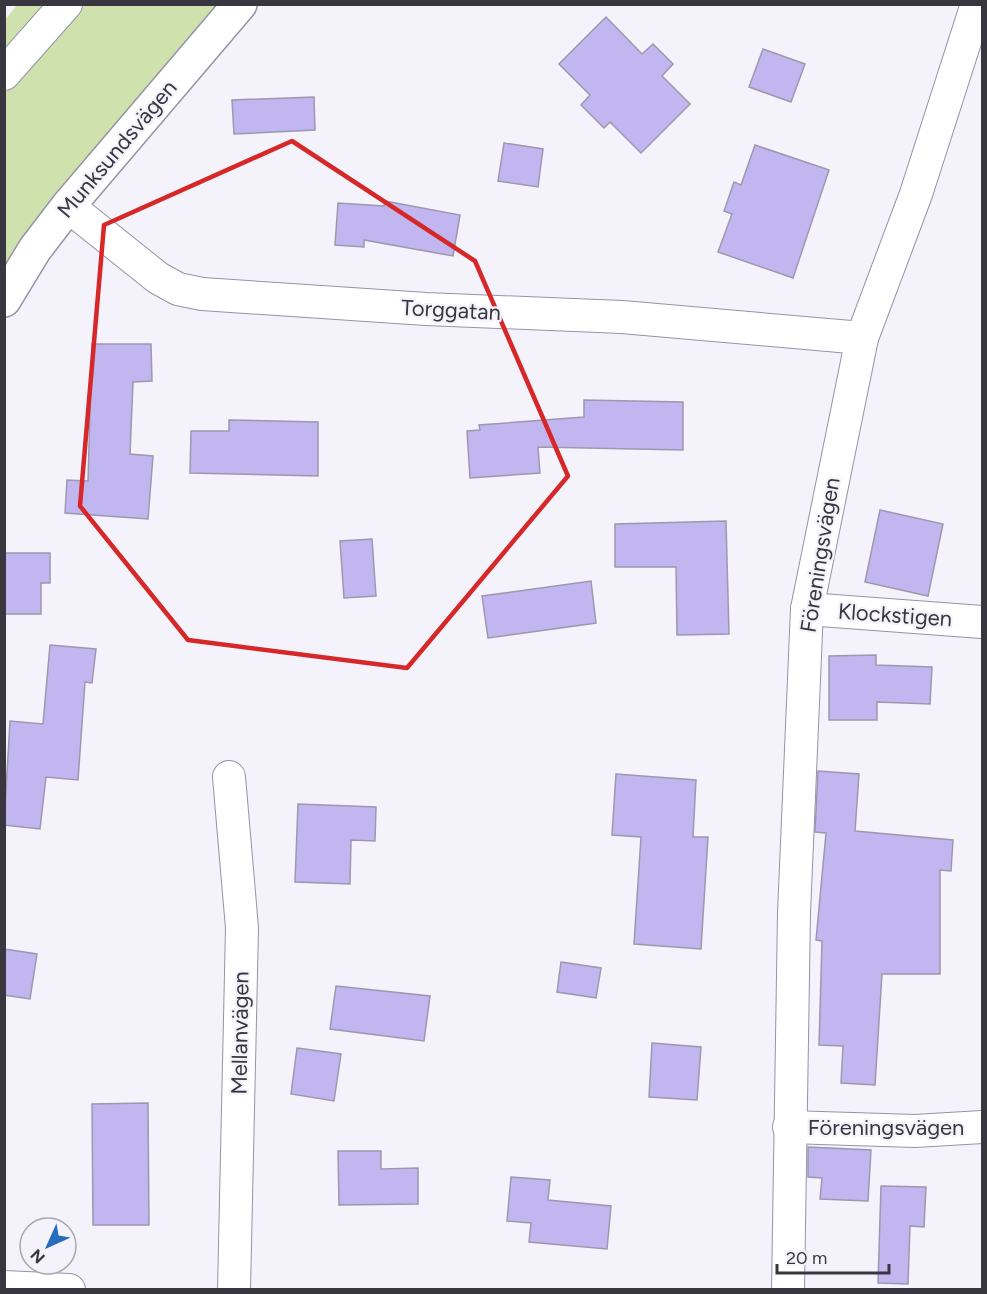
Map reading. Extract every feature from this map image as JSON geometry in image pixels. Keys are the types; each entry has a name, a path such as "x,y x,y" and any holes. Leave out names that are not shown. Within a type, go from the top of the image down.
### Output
{"street":[{"path":"4,74 66,4"},
{"name":"Munksundsvägen","path":"4,300 35,249 68,206 240,4"},
{"name":"Föreningsvägen","path":"788,1290 794,913 807,609 862,338 916,194 977,4"},
{"name":"Torggatan","path":"68,206 158,278 178,289 202,294 414,308 622,317 862,338"},
{"name":"Klockstigen","path":"807,609 982,622"},
{"name":"Mellanvägen","path":"229,777 242,928 234,1290"},
{"name":"Föreningsvägen","path":"789,1127 915,1131 982,1127"},
{"path":"4,1287 69,1290"}],"highlighted area":[{"path":"292,141 475,261 568,476 407,668 188,640 80,506 104,225"}],"green space":[{"path":"17,5 254,5 5,298 5,20"}],"building":[{"path":"606,17 642,54 653,44 673,64 662,76 690,104 641,153 610,122 604,128 581,105 590,95 559,64"},
{"path":"763,49 805,64 791,102 749,87"},
{"path":"314,97 315,130 234,134 232,100"},
{"path":"504,143 543,149 538,187 498,181"},
{"path":"755,145 829,170 793,278 718,252 732,214 724,211 734,182 741,185"},
{"path":"385,201 460,215 453,256 364,240 364,247 335,245 338,203 384,206"},
{"path":"92,344 151,344 152,381 133,382 130,454 153,456 148,519 65,513 67,480 88,481"},
{"path":"584,400 683,402 683,450 538,447 540,473 470,478 467,431 480,430 479,425 584,417"},
{"path":"229,420 318,422 318,476 190,473 191,431 229,431"},
{"path":"880,510 943,524 928,596 865,582"},
{"path":"726,521 729,634 677,635 676,567 615,567 615,524"},
{"path":"372,539 376,596 344,598 340,541"},
{"path":"4,553 50,553 50,583 41,583 41,614 4,614"},
{"path":"591,581 596,623 488,638 482,596"},
{"path":"50,645 96,649 92,683 85,682 78,780 46,777 40,829 4,825 10,721 43,724"},
{"path":"876,655 876,665 932,667 930,704 877,702 877,720 829,720 829,656"},
{"path":"818,771 859,774 855,831 953,840 951,871 940,870 940,974 882,974 875,1085 841,1083 843,1046 819,1045 822,941 816,940 826,833 815,832"},
{"path":"616,774 696,780 693,837 708,837 701,949 634,944 641,837 612,835"},
{"path":"298,804 376,807 375,841 351,840 350,884 295,882"},
{"path":"4,949 37,954 30,999 4,995"},
{"path":"561,962 601,968 596,998 557,992"},
{"path":"336,986 430,996 424,1041 330,1029"},
{"path":"652,1043 701,1047 697,1100 649,1097"},
{"path":"297,1048 341,1054 334,1101 291,1094"},
{"path":"148,1103 149,1225 93,1225 92,1104"},
{"path":"808,1147 871,1150 868,1201 820,1199 822,1178 808,1177"},
{"path":"338,1151 381,1151 381,1169 418,1168 418,1204 339,1205"},
{"path":"511,1177 550,1180 548,1200 611,1206 607,1249 529,1242 531,1223 507,1221"},
{"path":"881,1186 926,1187 924,1227 910,1226 908,1284 878,1283"}]}
